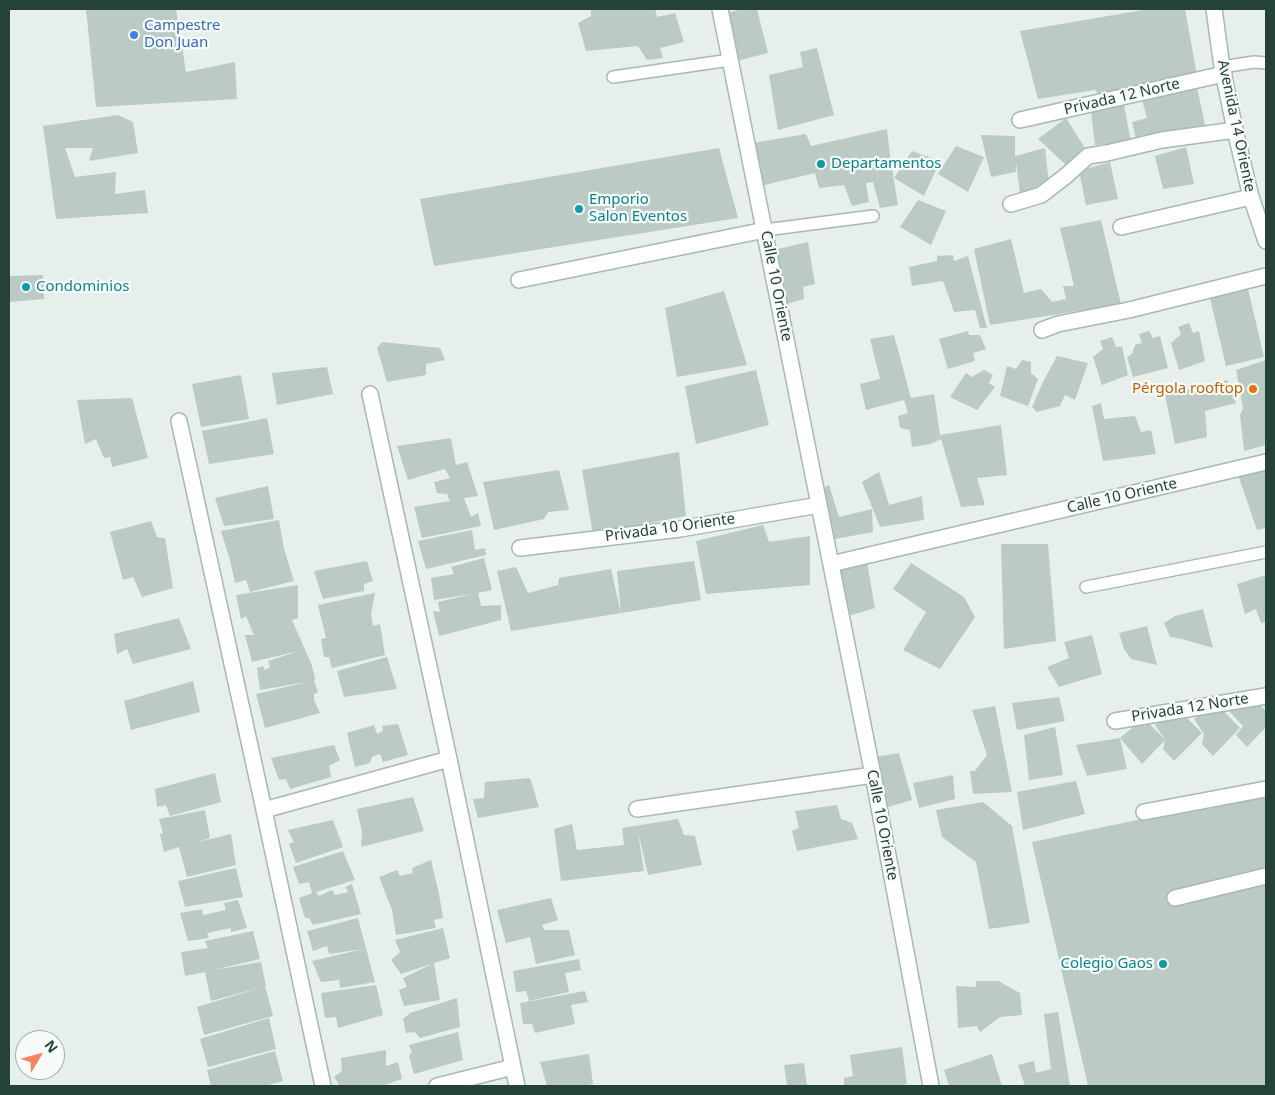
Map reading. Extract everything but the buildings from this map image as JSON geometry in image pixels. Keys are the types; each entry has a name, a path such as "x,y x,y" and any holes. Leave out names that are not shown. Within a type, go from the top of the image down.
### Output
{"street":[{"name":"Calle 10 Oriente","path":"720,9 873,775 931,1086"},
{"name":"Avenida 14 Oriente","path":"1214,9 1223,71 1235,130 1251,197 1266,241"},
{"name":"Privada 12 Norte","path":"1020,120 1223,71"},
{"path":"1011,204 1041,195 1088,156 1162,140 1235,130"},
{"path":"1121,227 1251,197"},
{"path":"519,280 765,230"},
{"path":"1042,330 1058,324 1129,310 1266,276"},
{"path":"370,394 518,1086"},
{"path":"179,421 323,1086"},
{"name":"Calle 10 Oriente","path":"831,564 1266,462"},
{"name":"Privada 10 Oriente","path":"520,548 680,529 819,505"},
{"name":"Privada 12 Norte","path":"1115,721 1266,696"},
{"path":"264,810 449,759"},
{"path":"637,809 873,775"},
{"path":"1144,812 1266,789"},
{"path":"1175,898 1266,876"},
{"path":"437,1086 513,1067"}],"lane":[{"path":"613,77 730,60"},
{"path":"1223,71 1264,61"},
{"path":"765,230 873,216"},
{"path":"1086,587 1266,552"}],"place":[{"name":"Campestre Don Juan","path":"134,35"},
{"name":"Departamentos","path":"821,164"},
{"name":"Emporio Salon Eventos","path":"579,209"},
{"name":"Condominios","path":"26,287"},
{"name":"Pérgola rooftop","path":"1253,389"},
{"name":"Colegio Gaos","path":"1163,964"}]}
